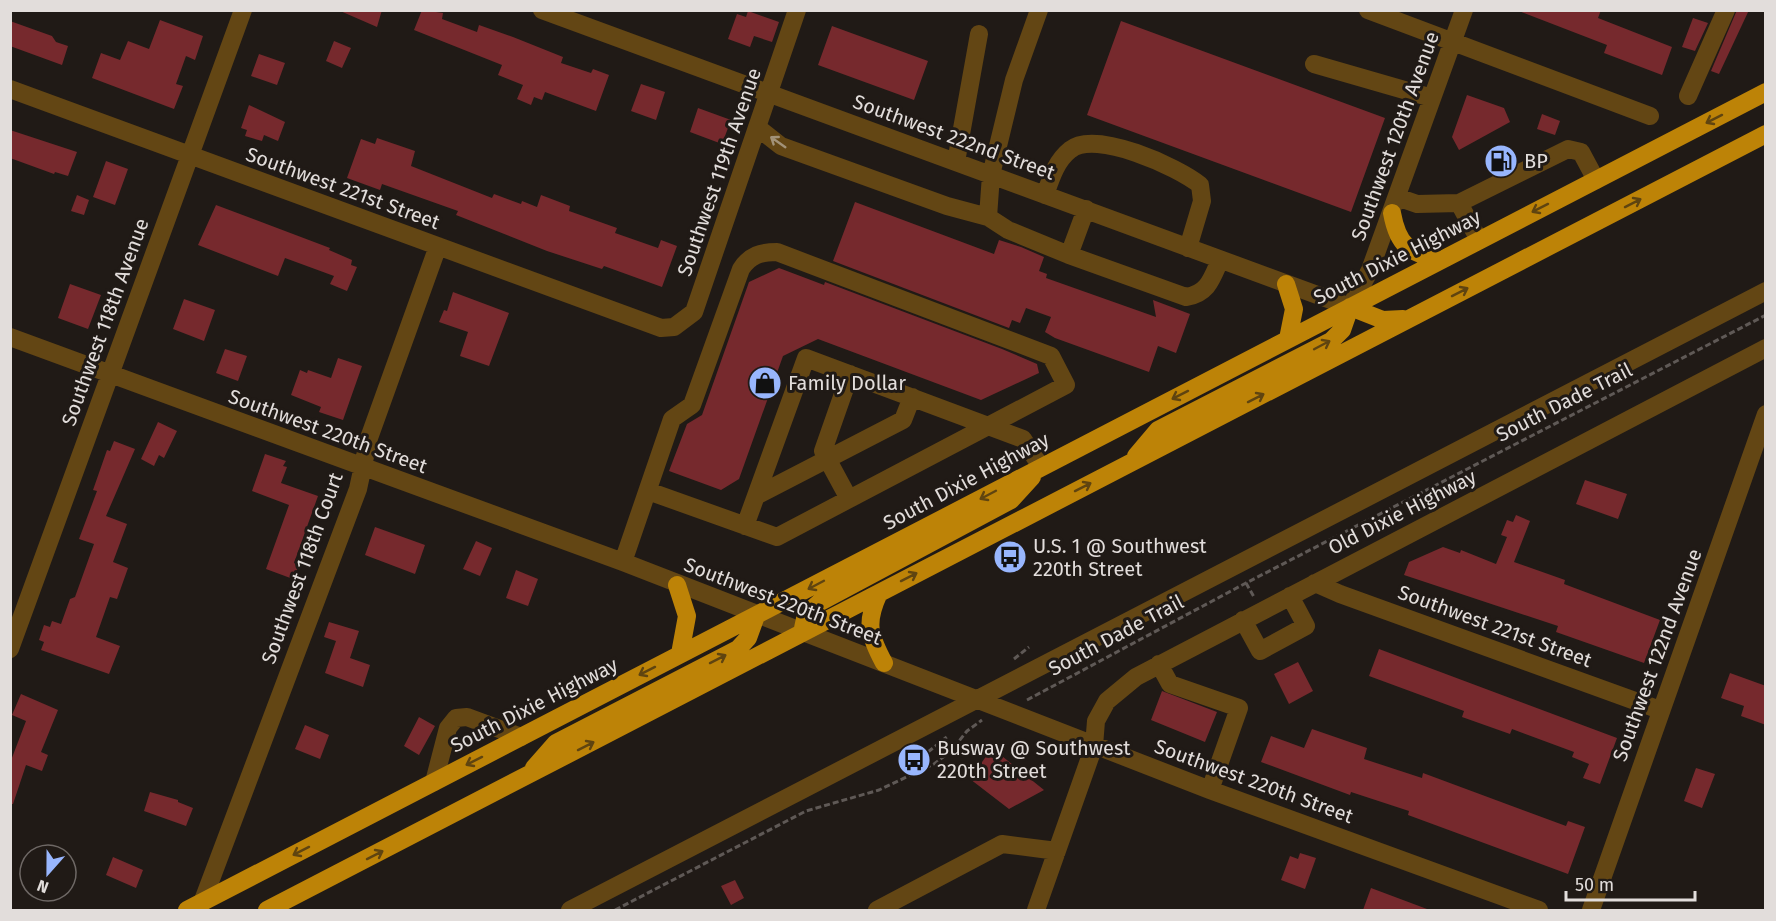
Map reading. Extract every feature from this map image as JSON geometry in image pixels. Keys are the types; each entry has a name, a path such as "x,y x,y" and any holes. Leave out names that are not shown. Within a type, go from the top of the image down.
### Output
{"highway":[{"name":"South Dixie Highway","path":"200,909 434,782 1766,92"},
{"path":"267,910 1766,134"},
{"path":"1394,205 1398,237 1409,249 1420,255 1440,260"},
{"path":"1286,284 1294,309 1288,339"},
{"path":"1132,462 1158,430 1331,341 1342,330 1350,307 1383,320 1408,319"},
{"path":"802,633 806,614 820,602 1011,500 1041,467"},
{"path":"677,585 687,616 680,654"},
{"path":"879,593 871,610 869,625 873,642 884,663"},
{"path":"526,776 556,743 738,649 748,638 756,616"}],"street":[{"name":"Southwest 118th Avenue","path":"10,649 243,10"},
{"name":"Southwest 222nd Street","path":"542,10 1350,307"},
{"name":"Southwest 119th Avenue","path":"661,328 674,327 694,312 797,10"},
{"path":"988,217 991,174 1014,80 1039,10"},
{"path":"1368,10 1650,116"},
{"name":"Southwest 120th Avenue","path":"1350,307 1370,270 1464,10"},
{"path":"1688,96 1725,10"},
{"path":"956,162 979,34"},
{"path":"1314,64 1432,98"},
{"name":"Southwest 221st Street","path":"10,88 661,328"},
{"path":"757,127 781,146 947,206 988,217 1008,230 1069,255 1186,297 1197,296 1205,290 1220,260"},
{"path":"1045,195 1054,170 1071,149 1088,143 1108,145 1183,171 1200,185 1202,201 1188,248"},
{"path":"1394,205 1459,203 1568,149 1581,152 1596,180"},
{"path":"1459,203 1479,240"},
{"path":"1069,255 1086,210"},
{"name":"Southwest 118th Court","path":"200,909 358,489 369,438 438,246"},
{"path":"623,562 672,419 692,405 741,269 746,261 764,252 777,252 1051,356 1066,385 777,537 648,491"},
{"path":"570,910 1766,291"},
{"name":"Southwest 220th Street","path":"10,337 623,562 756,616 978,699 1094,746 1539,910"},
{"name":"Old Dixie Highway","path":"1094,746 1096,721 1107,701 1115,692 1159,664 1766,348"},
{"path":"745,526 806,358 1023,439 1041,467"},
{"path":"849,500 823,451 850,374"},
{"path":"756,495 903,420 912,397"},
{"name":"Southwest 122nd Avenue","path":"1591,910 1766,414"},
{"name":"Southwest 221st Street","path":"1315,582 1340,594 1660,710"},
{"path":"1243,620 1260,651 1306,626 1290,596"},
{"path":"1159,664 1170,684 1239,708 1210,790"},
{"path":"434,782 448,728 456,718 467,717 521,737"},
{"path":"1036,910 1094,746"},
{"path":"877,910 1002,844 1058,851"}],"path":[{"name":"South Dade Trail","path":"1025,701 1246,583 1766,315"},
{"path":"1246,583 1254,597"},
{"path":"615,910 806,811 879,790 934,764 951,751 967,730 987,718"}],"building":[{"path":"338,10 382,10 377,27"},
{"path":"422,10 443,13 442,19 477,32 479,25 563,57 561,63 591,73 593,69 609,75 596,111 545,92 542,100 534,97 531,105 517,99 523,85 498,75 502,65 414,30"},
{"path":"1516,10 1601,10 1598,18 1672,47 1662,75 1604,53 1607,45"},
{"path":"1737,10 1749,10 1719,74 1711,71"},
{"path":"748,11 779,22 772,42 754,36 750,47 728,39 737,14 746,17"},
{"path":"1693,18 1708,23 1695,51 1682,47"},
{"path":"160,20 203,36 195,60 186,56 176,84 183,86 174,109 92,78 101,53 120,60 128,41 149,49"},
{"path":"10,21 52,36 56,42 68,46 62,65 10,46"},
{"path":"1121,21 1385,118 1351,212 1087,115"},
{"path":"832,26 928,61 914,100 818,65"},
{"path":"334,41 351,48 342,68 326,61"},
{"path":"259,54 285,63 277,85 251,76"},
{"path":"641,84 665,92 656,120 631,111"},
{"path":"1467,95 1504,108 1510,122 1459,150 1452,137"},
{"path":"249,105 285,122 278,141 264,135 262,141 245,136 247,130 241,128"},
{"path":"698,108 731,120 722,144 690,132"},
{"path":"1542,114 1560,121 1555,135 1537,129"},
{"path":"10,130 77,152 68,176 55,172 54,174 10,158"},
{"path":"377,138 415,151 411,166 492,198 494,194 537,207 541,195 570,206 569,211 617,228 615,233 658,248 661,240 677,246 662,287 604,266 602,269 547,251 456,215 458,211 382,184 380,190 347,178 361,139 375,144"},
{"path":"106,161 128,169 115,205 93,197"},
{"path":"77,195 89,200 84,215 71,211"},
{"path":"855,202 994,254 999,240 1021,247 1044,257 1039,271 1047,274 1046,278 1156,317 1153,300 1190,314 1176,353 1158,346 1149,372 1055,338 1045,332 1051,317 1026,308 1020,323 1012,320 1009,328 833,261"},
{"path":"216,205 330,248 329,250 352,260 351,265 357,267 347,291 330,284 334,276 285,258 278,276 198,245"},
{"path":"779,268 824,285 825,282 1002,349 1037,364 1039,373 981,400 818,339 783,356 739,479 721,490 669,471 687,424 702,415 749,282"},
{"path":"70,284 101,295 88,329 58,318"},
{"path":"453,292 509,313 489,366 460,356 468,332 439,322 444,310 447,311"},
{"path":"184,299 215,310 204,341 173,329"},
{"path":"225,349 247,356 238,381 216,373"},
{"path":"338,358 362,366 343,420 319,412 321,407 291,395 300,370 307,373 308,370 331,378"},
{"path":"158,422 177,431 164,458 159,455 154,466 141,459"},
{"path":"114,441 135,449 106,516 127,524 113,562 128,568 117,599 110,597 96,637 120,646 109,674 41,650 44,642 39,640 44,625 50,627 52,621 61,624 70,599 75,597 94,544 79,539 97,491 93,490 107,450 110,451"},
{"path":"265,454 286,461 283,466 287,467 281,483 318,496 294,563 299,565 293,579 266,569 289,505 252,491"},
{"path":"1585,480 1627,494 1618,519 1576,504"},
{"path":"1516,515 1530,521 1514,562 1565,580 1564,584 1660,620 1644,663 1556,632 1558,626 1404,575 1409,562 1443,547 1460,553 1461,550 1496,564 1507,537 1501,535 1507,520 1513,522"},
{"path":"375,527 425,545 415,574 365,555"},
{"path":"476,541 492,548 480,576 463,569"},
{"path":"516,570 538,579 528,606 506,598"},
{"path":"329,622 359,631 350,658 370,665 363,687 325,673 336,641 324,637"},
{"path":"1379,649 1617,738 1600,784 1583,778 1589,764 1572,757 1574,752 1512,729 1510,734 1462,717 1464,711 1369,676"},
{"path":"1298,662 1313,691 1289,704 1274,674"},
{"path":"1730,673 1766,686 1766,725 1741,716 1744,706 1721,698"},
{"path":"1162,691 1217,712 1205,742 1151,720"},
{"path":"21,694 58,710 41,752 48,755 42,771 26,765 13,804 10,804 10,763 26,721 12,715"},
{"path":"419,717 435,726 419,755 404,746"},
{"path":"305,725 329,735 320,759 295,749"},
{"path":"1312,729 1367,748 1364,759 1422,778 1423,773 1566,826 1568,821 1585,827 1568,874 1408,815 1409,811 1351,792 1350,795 1261,762 1271,736 1304,748"},
{"path":"992,748 1044,790 1009,809 970,779"},
{"path":"1696,768 1715,774 1702,808 1684,801"},
{"path":"150,792 178,800 193,808 186,826 144,811"},
{"path":"1300,853 1316,858 1305,889 1281,880 1290,856 1298,859"},
{"path":"113,857 143,870 136,888 106,875"},
{"path":"735,880 744,898 731,905 721,886"},
{"path":"1371,888 1427,909 1363,910"}],"place":[{"name":"BP","path":"1501,161"},
{"name":"Family Dollar","path":"765,383"},
{"name":"U.S. 1 @ Southwest 220th Street","path":"1010,557"},
{"name":"Busway @ Southwest 220th Street","path":"914,760"}]}
